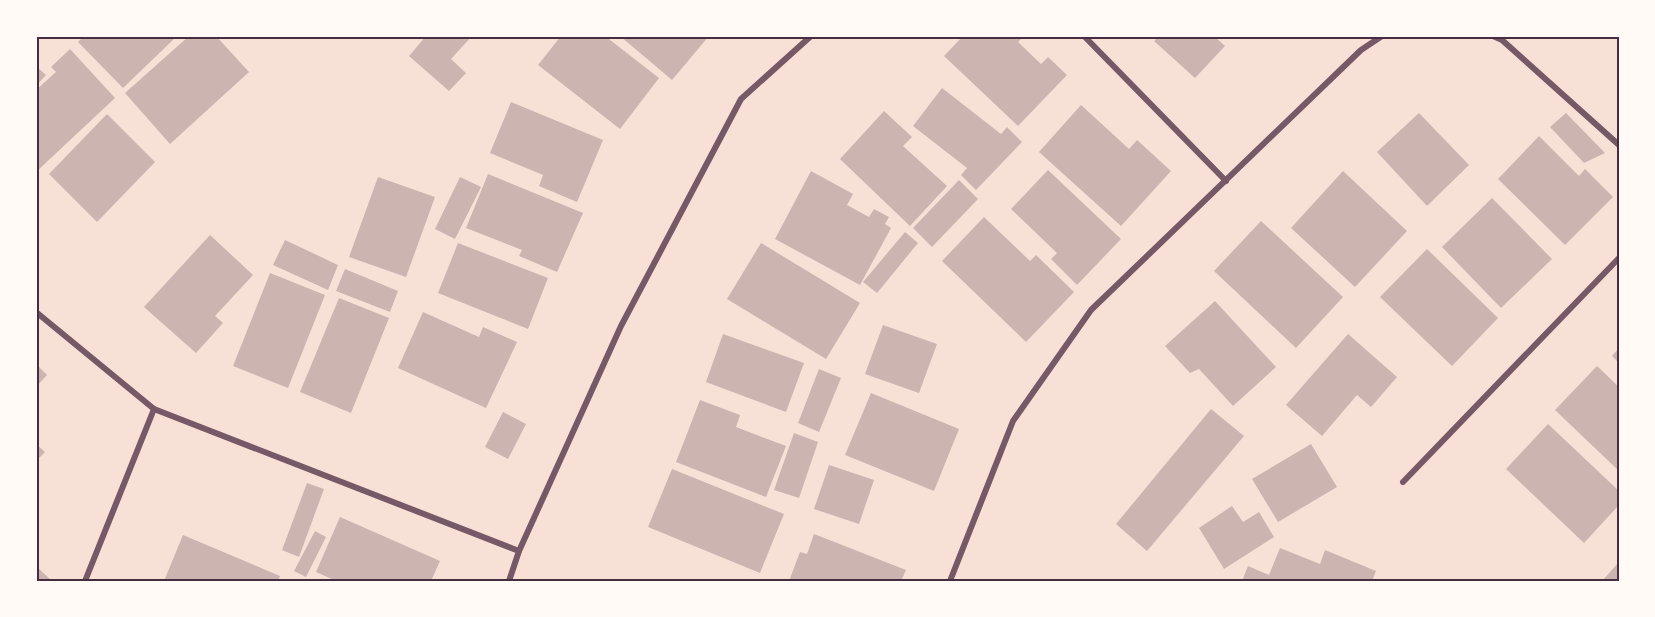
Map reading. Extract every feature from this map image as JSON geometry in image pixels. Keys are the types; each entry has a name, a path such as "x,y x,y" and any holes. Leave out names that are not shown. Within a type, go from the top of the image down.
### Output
{"street":[{"path":"509,581 519,551 621,326 741,99 811,36"},
{"path":"1084,36 1226,181"},
{"path":"950,581 1013,421 1090,310 1361,50 1382,36"},
{"path":"1493,36 1502,40 1619,146"},
{"path":"1403,482 1619,258"},
{"path":"36,312 154,409 519,551"},
{"path":"85,581 154,409"}],"building":[{"path":"84,36 177,36 123,88 78,42"},
{"path":"189,36 216,36 249,72 170,144 125,93"},
{"path":"426,36 472,36 451,59 466,73 449,91 409,56"},
{"path":"561,36 605,36 659,78 620,129 538,65"},
{"path":"620,36 709,36 672,80"},
{"path":"963,36 1024,36 1018,42 1041,64 1048,57 1067,75 1018,126 944,56"},
{"path":"1159,36 1214,36 1225,46 1195,78 1154,41"},
{"path":"70,49 115,98 36,172 36,90 56,72 51,67"},
{"path":"36,66 46,75 36,86"},
{"path":"942,88 1001,134 1007,127 1022,142 976,190 961,175 967,168 913,126"},
{"path":"511,102 603,140 577,202 539,186 543,175 490,153"},
{"path":"1081,105 1129,149 1137,140 1171,171 1121,226 1039,152"},
{"path":"884,111 912,137 903,146 947,186 910,226 840,159"},
{"path":"1419,113 1469,165 1427,206 1377,152"},
{"path":"1566,113 1605,153 1584,163 1550,127"},
{"path":"107,114 155,162 97,222 49,174"},
{"path":"1539,136 1579,176 1585,169 1613,197 1565,245 1498,179"},
{"path":"1048,170 1121,239 1077,285 1051,259 1057,253 1011,209"},
{"path":"811,171 853,194 847,205 869,217 874,209 889,217 885,224 891,228 860,285 775,239"},
{"path":"1343,171 1407,231 1355,287 1291,228"},
{"path":"488,174 583,213 557,272 519,256 522,250 466,228"},
{"path":"378,177 435,197 406,277 349,257"},
{"path":"460,177 481,187 455,239 435,229"},
{"path":"959,180 978,199 932,247 913,228"},
{"path":"1492,198 1552,259 1501,308 1442,247"},
{"path":"984,217 1030,261 1036,255 1074,292 1026,342 942,261"},
{"path":"1261,221 1343,297 1296,348 1214,271"},
{"path":"905,232 918,243 877,293 863,282"},
{"path":"210,235 253,275 215,316 223,323 196,353 144,307"},
{"path":"285,240 338,265 328,290 273,265"},
{"path":"458,243 548,278 528,329 438,293"},
{"path":"761,243 860,303 826,359 727,299"},
{"path":"1427,249 1498,318 1452,366 1380,297"},
{"path":"345,269 398,291 390,312 336,291"},
{"path":"270,273 325,295 288,388 233,366"},
{"path":"339,298 389,318 351,413 300,392"},
{"path":"1215,301 1276,367 1233,406 1199,369 1190,373 1165,346"},
{"path":"423,312 479,337 483,327 517,342 486,408 398,368"},
{"path":"883,325 937,344 919,393 865,374"},
{"path":"723,334 804,363 786,412 706,382"},
{"path":"1348,334 1397,377 1371,407 1357,395 1322,436 1286,405"},
{"path":"1619,348 1619,363 1612,356"},
{"path":"36,364 47,375 36,387"},
{"path":"1597,366 1619,387 1619,471 1555,410"},
{"path":"819,369 841,378 819,432 798,423"},
{"path":"871,393 959,429 934,491 845,455"},
{"path":"700,400 740,415 736,427 786,446 766,497 676,462"},
{"path":"1211,409 1244,436 1147,551 1116,524"},
{"path":"503,412 526,424 508,459 485,447"},
{"path":"1548,424 1619,491 1619,505 1584,543 1506,469"},
{"path":"794,433 818,442 799,498 774,490"},
{"path":"36,444 45,452 36,461"},
{"path":"1311,444 1337,487 1278,522 1252,479"},
{"path":"829,465 874,480 859,524 814,509"},
{"path":"672,469 784,514 760,573 648,527"},
{"path":"307,483 324,489 299,557 282,550"},
{"path":"1232,506 1243,522 1259,512 1274,537 1224,569 1199,528"},
{"path":"340,517 440,561 431,581 336,581 316,572"},
{"path":"315,531 326,537 306,577 294,571"},
{"path":"814,534 906,570 901,581 789,581 800,552 807,554"},
{"path":"183,535 280,576 278,581 164,581"},
{"path":"1280,548 1320,564 1325,550 1376,571 1372,581 1242,581 1248,566 1269,575"},
{"path":"1619,562 1619,581 1602,581"},
{"path":"36,566 52,581 36,581"}]}
